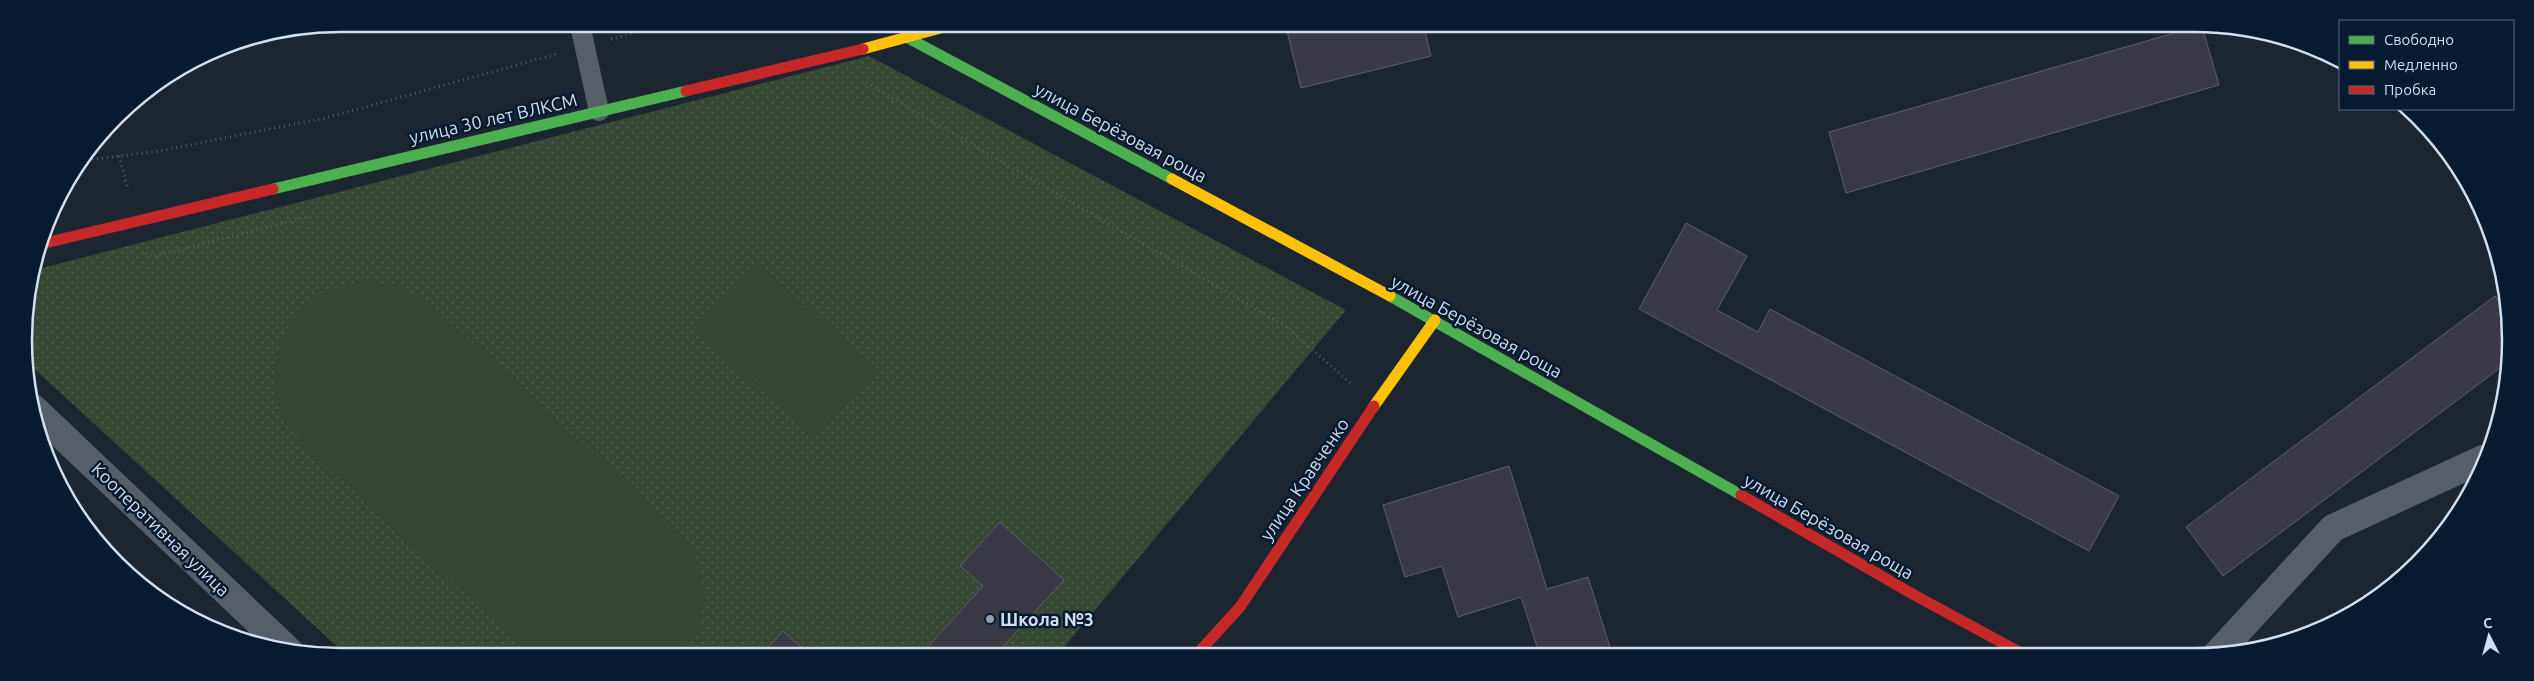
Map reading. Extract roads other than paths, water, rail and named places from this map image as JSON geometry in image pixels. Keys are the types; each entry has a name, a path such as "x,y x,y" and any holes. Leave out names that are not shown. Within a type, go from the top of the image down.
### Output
{"street":[{"name":"улица 30 лет ВЛКСМ","path":"49,241 928,32"},
{"name":"улица Берёзовая роща","path":"908,38 1435,320 1916,596 2012,648"},
{"name":"улица Кравченко","path":"1203,648 1240,607 1435,320"},
{"name":"Кооперативная улица","path":"42,417 281,643"},
{"path":"2222,647 2333,528 2476,462"}],"lane":[{"path":"582,32 599,111"}],"place":[{"name":"Школа №3","path":"990,619"}]}
